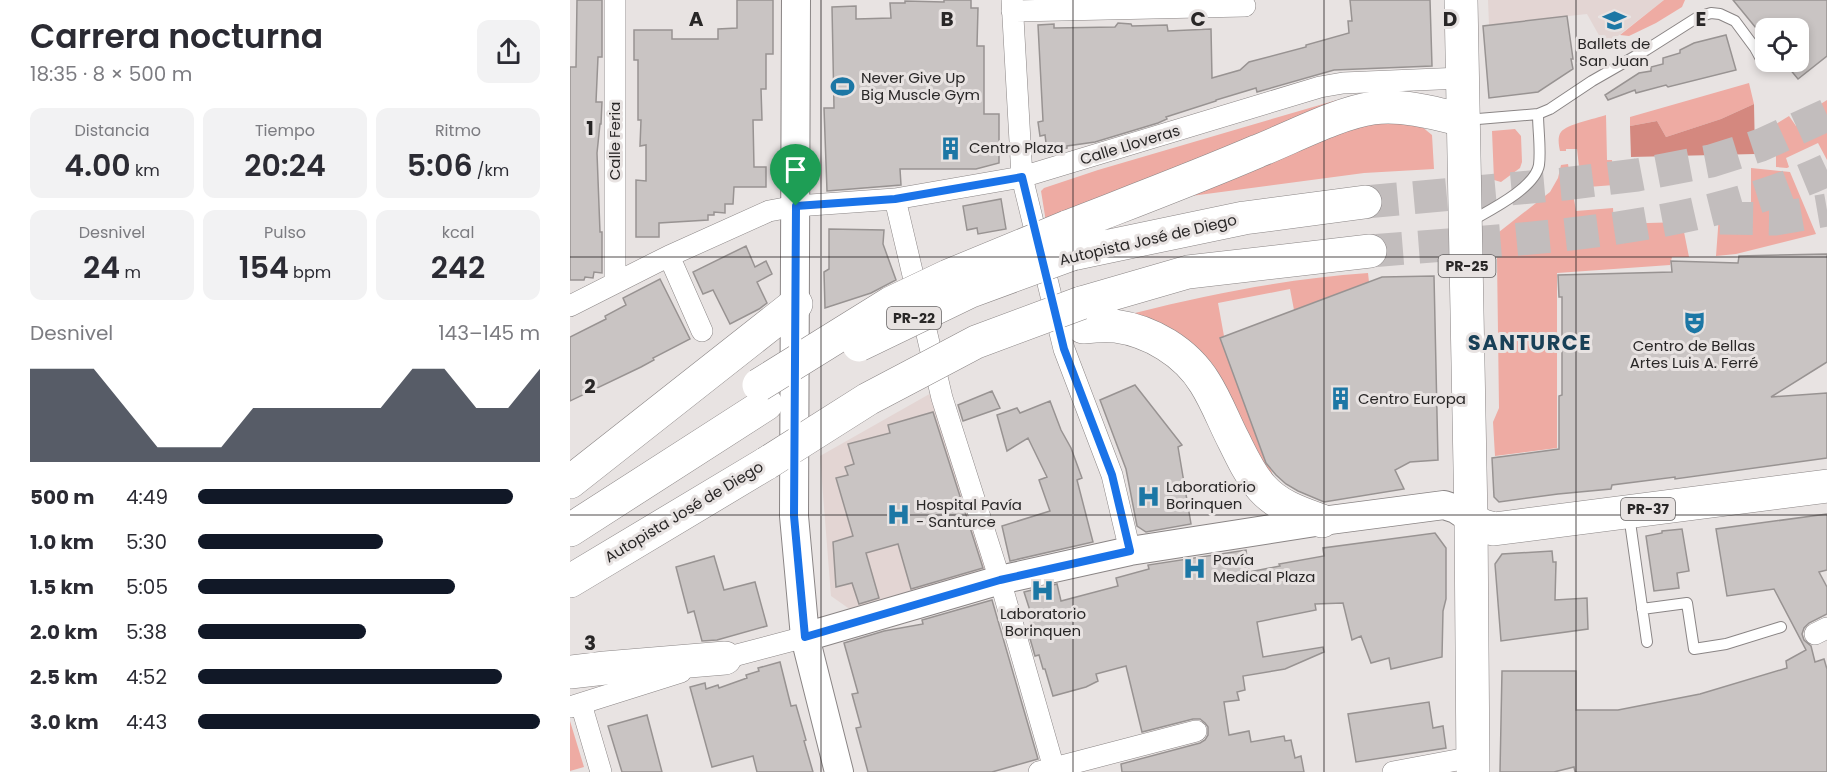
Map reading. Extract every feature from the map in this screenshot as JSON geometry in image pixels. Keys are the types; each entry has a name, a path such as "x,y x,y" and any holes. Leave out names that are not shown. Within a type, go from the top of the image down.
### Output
{"main road":[{"path":"796,0 794,516 805,637 839,772"},
{"name":"PR-25","path":"1461,0 1471,519 1473,765"},
{"path":"1070,240 1231,162 1340,117 1373,108 1406,108 1462,120"},
{"name":"Autopista José de Diego","path":"570,530 693,450 763,394 868,339 971,291 1070,240 1365,202"},
{"path":"1082,315 1188,272 1370,250"},
{"path":"570,482 796,304"},
{"path":"1082,315 1144,333 1173,349 1204,380 1247,466 1262,488 1282,505 1322,521"},
{"name":"Autopista José de Diego","path":"570,581 838,419 888,409 1001,353 1055,334 1082,315"},
{"name":"PR-37","path":"805,637 1000,580 1130,551 1322,521 1444,505 1494,530 1827,486"},
{"path":"570,672 725,658"}],"street":[{"name":"Calle Feria","path":"615,0 615,282"},
{"path":"1130,551 1112,475 1064,349 1022,177 1012,6 1245,6"},
{"name":"Calle Lloveras","path":"570,306 669,256 770,211 796,206 895,199 1022,177 1320,87 1344,83 1462,78"},
{"path":"895,199 942,398 1000,580 1049,771 1196,731"},
{"path":"669,256 702,331"},
{"path":"601,772 575,705 725,658 805,637"},
{"path":"1393,772 1473,765"}],"lane":[{"path":"1462,120 1538,114 1550,109 1698,17 1711,13 1720,14 1735,21 1755,48"},
{"path":"1466,224 1506,202 1532,179 1539,167 1538,114"},
{"path":"1628,512 1647,642"},
{"path":"1642,609 1687,603 1694,649 1726,644 1781,627"}],"shaded area":[{"name":"Ballets de San Juan","path":"1488,0 1664,0 1605,46 1587,14 1489,25"},
{"path":"1664,0 1685,0 1682,7 1656,23 1629,36 1620,35"},
{"path":"1749,83 1754,104 1721,119 1666,137 1657,121 1630,126 1630,117"},
{"path":"1360,97 1046,222 1041,191 1044,188 1337,100"},
{"path":"1827,100 1827,160 1818,143 1786,158 1789,167 1776,167 1776,124 1789,116 1796,126 1810,116 1808,112"},
{"path":"1754,104 1755,154 1631,157 1630,126 1657,121 1666,137 1721,119"},
{"path":"1606,115 1607,160 1612,160 1614,185 1588,187 1589,193 1582,193 1577,149 1560,151 1559,136 1564,129"},
{"path":"1371,119 1421,126 1432,135 1434,169 1364,173 1176,198"},
{"path":"1515,129 1521,136 1522,162 1520,168 1501,182 1494,180 1492,131"},
{"path":"1568,164 1576,211 1613,208 1614,224 1682,222 1689,257 1672,257 1670,265 1557,273 1557,448 1495,456 1493,422 1499,408 1497,258 1499,232 1550,192 1558,178 1561,165"},
{"path":"1751,168 1790,172 1816,234 1736,254 1716,256 1719,215 1751,215"},
{"path":"1368,273 1369,282 1294,310 1290,289 1218,303 1224,336 1221,338 1274,478 1134,319 1135,313 1222,293 1308,279"},
{"name":"Hospital Pavía - Santurce","path":"933,392 990,571 851,610 831,596 820,456"},
{"path":"570,721 584,767 570,771"}],"building":[{"path":"577,0 602,0 602,57 598,57 596,102 602,102 597,153 602,273 594,272 593,278 585,277 584,280 570,280 570,67 576,67"},
{"path":"737,0 773,0 773,54 766,54 766,89 761,89 762,120 753,120 754,167 766,167 766,187 734,187 733,204 725,204 725,213 714,212 714,215 708,215 708,220 659,223 659,237 636,237 636,180 646,181 646,145 640,146 638,60 634,60 634,30 672,30 672,39 718,39 718,29 737,28"},
{"path":"944,0 971,0 971,8 978,8 977,46 984,46 984,114 999,114 999,163 976,169 900,169 901,185 827,191 824,108 834,108 832,7 856,6 856,19 891,18 890,3 944,2"},
{"path":"1350,0 1430,0 1432,66 1334,70 1257,92 1256,88 1216,100 1166,117 1167,119 1158,123 1095,142 1047,151 1045,135 1040,136 1038,122 1043,121 1038,25 1054,24 1054,28 1115,27 1118,23 1132,26 1167,25 1168,31 1211,29 1212,78 1240,70 1249,62 1349,33 1348,21 1352,21"},
{"path":"1733,0 1827,0 1827,56 1809,70 1809,18 1755,18 1755,27"},
{"path":"1567,16 1573,69 1538,92 1489,98 1483,26"},
{"path":"1726,35 1736,70 1668,87 1666,85 1636,93 1635,90 1608,100 1605,95 1639,73 1651,71 1651,67 1663,64 1663,58 1680,53 1680,50 1694,43"},
{"path":"1792,72 1807,72 1798,79"},
{"path":"1001,199 1006,229 978,234 977,228 967,230 963,206"},
{"path":"829,229 884,230 883,244 896,280 871,293 825,308 824,272 829,269"},
{"path":"746,246 755,267 766,261 772,274 757,282 767,303 730,324 713,290 703,294 693,272"},
{"name":"Centro de Bellas Artes Luis A. Ferré","path":"1827,254 1827,362 1771,397 1827,393 1827,458 1675,479 1675,477 1612,485 1611,489 1499,502 1494,497 1492,458 1559,449 1559,396 1562,395 1562,297 1559,297 1558,275 1672,272 1671,261 1738,263 1739,256"},
{"name":"Centro Europa","path":"1434,276 1438,460 1410,462 1395,470 1404,489 1324,502 1286,484 1266,463 1220,338 1382,277"},
{"path":"660,279 690,339 653,358 654,360 641,367 570,401 570,337 606,319 605,316 626,305 623,298"},
{"path":"1135,385 1182,445 1178,447 1191,524 1146,532 1137,526 1126,469 1100,400"},
{"path":"992,391 1000,408 963,421 958,405"},
{"path":"1050,401 1082,478 1077,480 1093,542 1010,561 1002,526 1050,511 1039,480 1047,477 1028,438 1007,451 997,415 1017,408 1020,413"},
{"name":"Hospital Pavía - Santurce","path":"933,412 983,568 911,589 898,544 866,553 879,598 859,604 852,583 836,587 833,542 853,536 836,478 848,475 845,467 854,464 848,444 890,433 888,425"},
{"path":"1827,514 1827,570 1819,572 1827,587 1827,614 1809,623 1802,634 1804,640 1811,646 1815,662 1824,659 1827,669 1827,772 1575,772 1574,767 1554,772 1500,772 1502,671 1576,671 1576,710 1618,710 1700,694 1787,668 1786,661 1806,650 1774,589 1727,596 1716,529"},
{"path":"1682,529 1689,571 1677,573 1679,588 1654,591 1646,536 1662,533 1662,531"},
{"path":"1435,533 1446,548 1446,599 1443,611 1442,657 1391,669 1389,658 1371,663 1361,636 1352,640 1343,603 1315,604 1316,610 1257,622 1263,657 1323,647 1324,652 1285,669 1243,676 1245,690 1237,692 1239,700 1224,702 1229,735 1249,731 1251,742 1284,736 1285,741 1291,740 1295,758 1301,756 1304,772 1122,772 1121,764 1200,743 1208,735 1208,727 1200,719 1193,719 1142,732 1126,666 1096,674 1098,681 1086,687 1053,696 1045,669 1043,669 1039,655 1035,656 1029,635 1034,634 1030,620 1033,620 1024,592 1057,584 1061,601 1118,586 1116,578 1149,569 1148,565 1246,550 1249,572 1324,556 1323,548"},
{"path":"1552,551 1553,562 1556,562 1555,600 1587,598 1588,629 1501,641 1495,564 1502,554"},
{"path":"714,556 724,590 755,582 767,626 717,640 702,641 694,611 688,613 676,567"},
{"path":"992,600 1038,759 992,772 868,772 856,728 861,727 852,694 858,693 844,643 884,631 923,624 922,620"},
{"path":"780,662 791,706 796,705 813,772 757,772 753,756 712,767 690,687 705,683 706,689 718,685 719,688 747,678 746,675 759,671 758,668"},
{"path":"1429,702 1433,728 1443,726 1446,748 1356,762 1348,714"},
{"path":"647,715 662,772 622,772 608,726"}],"tunnel":[{"path":"1365,202 1637,175 1711,161 1743,151 1827,115"},
{"path":"1370,251 1544,237 1661,221 1773,192 1827,170"},
{"path":"1720,218 1775,219 1827,210"}],"place":[{"name":"Ballets de San Juan","path":"1614,20"},
{"name":"Never Give Up Big Muscle Gym","path":"843,87"},
{"name":"Centro Plaza","path":"951,148"},
{"name":"Centro de Bellas Artes Luis A. Ferré","path":"1694,322"},
{"name":"Centro Europa","path":"1340,399"},
{"name":"Laboratiorio Borinquen","path":"1148,496"},
{"name":"Hospital Pavía - Santurce","path":"898,514"},
{"name":"Pavía Medical Plaza","path":"1195,569"},
{"name":"Laboratorio Borinquen","path":"1043,590"}],"district":[{"name":"SANTURCE","path":"1530,343"}],"route":[{"path":"1022,177 1064,349 1112,475 1130,551 1000,580 805,637 794,516 796,206 895,199 1022,177"}]}
